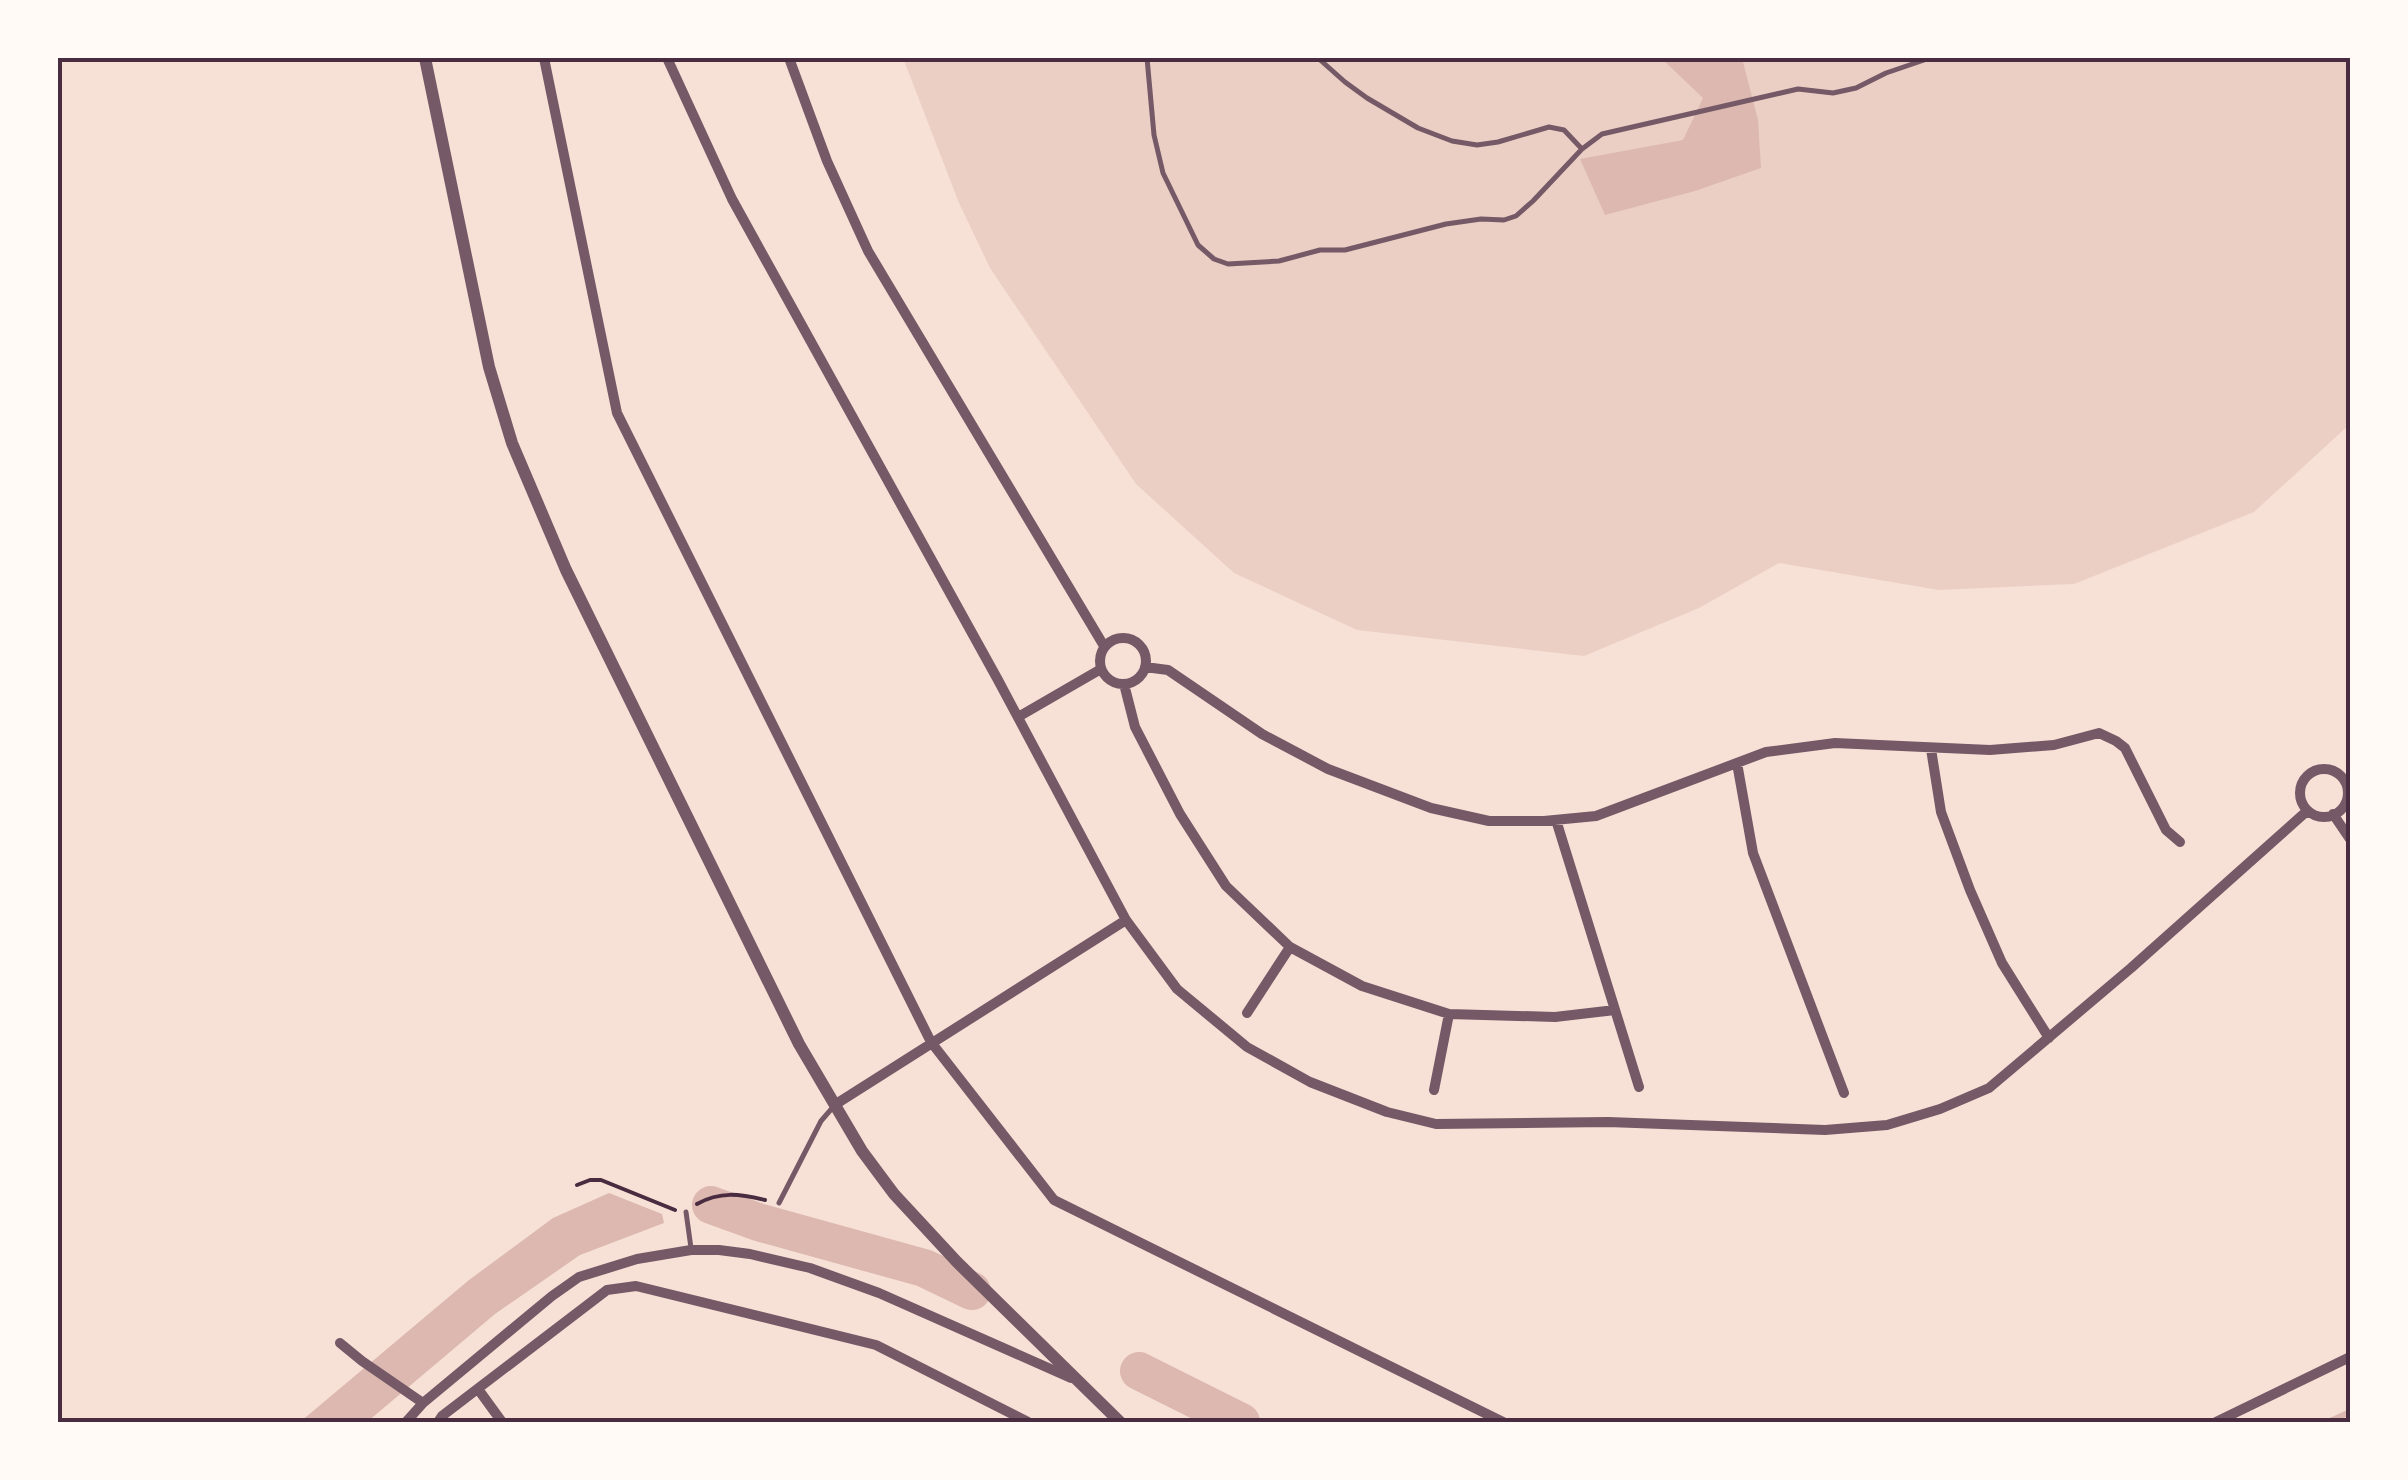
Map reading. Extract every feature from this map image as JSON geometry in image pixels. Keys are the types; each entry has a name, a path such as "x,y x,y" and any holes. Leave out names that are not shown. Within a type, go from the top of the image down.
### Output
{"street":[{"path":"425,58 489,366 512,444 566,570 799,1044 862,1151 894,1194 956,1262 1120,1422"},
{"path":"544,58 617,413 932,1042 1054,1200 1503,1422"},
{"path":"667,58 732,199 1126,920 1177,989 1248,1047 1310,1082 1387,1112 1436,1124 1608,1122 1825,1130 1887,1125 1940,1109 1989,1088 2307,811"},
{"path":"789,58 827,160 868,250 1104,646"},
{"path":"1130,638 1144,650 1146,666 1139,678 1124,684 1109,680 1101,669 1100,654 1110,641 1130,638"},
{"path":"1146,666 1168,670 1262,734 1328,769 1430,808 1489,822 1596,816 1766,752 1835,744 1990,750 2054,745 2099,733 2125,748 2166,830 2180,842"},
{"path":"1018,717 1101,669"},
{"path":"1124,684 1134,728 1189,829 1226,886 1290,947 1362,986 1450,1014 1554,1016 1616,1010"},
{"path":"1931,749 1941,812 1970,890 2002,963 2049,1038"},
{"path":"1737,763 1753,854 1844,1093"},
{"path":"2341,775 2350,764"},
{"path":"2323,768 2341,775 2349,792 2342,810 2325,818 2307,811 2299,794 2306,776 2323,768"},
{"path":"2333,814 2350,840"},
{"path":"1556,820 1639,1088"},
{"path":"836,1104 1126,920"},
{"path":"1247,1012 1290,947"},
{"path":"1434,1090 1450,1014"},
{"path":"406,1422 423,1403 579,1277 637,1259 691,1250 750,1254 810,1268 879,1293 1076,1380"},
{"path":"438,1422 607,1290 636,1286 876,1345 1028,1422"},
{"path":"340,1342 423,1403"},
{"path":"2216,1422 2350,1357"},
{"path":"478,1388 502,1422"}],"lane":[{"path":"1146,58 1154,135 1163,173 1198,245 1214,259 1228,264 1279,261 1320,250 1345,250 1446,224 1504,220 1516,216 1534,201 1582,149 1602,134 1798,89 1833,93 1856,88 1930,58"},
{"path":"1318,58 1367,98 1418,128 1452,142 1498,142 1549,126 1564,130 1582,149"},
{"path":"779,1203 821,1122 836,1104"},
{"path":"686,1212 691,1250"}],"path":[{"path":"577,1185 601,1180 686,1212 719,1194 742,1194 779,1203"}],"shaded area":[{"path":"903,58 2350,58 2350,424 2254,512 2074,584 1939,590 1779,563 1699,608 1584,656 1357,630 1234,573 1136,484 990,268 959,203"},
{"path":"1661,58 1742,58 1758,120 1761,168 1605,215 1580,159 1683,140 1703,98"},
{"path":"609,1193 662,1214 664,1223 580,1255 495,1314 367,1422 300,1422 469,1280 553,1218"}],"waterway":[{"path":"711,1205 924,1268 972,1291"},
{"path":"1139,1371 1241,1422"},
{"path":"2328,1422 2350,1412"}]}
